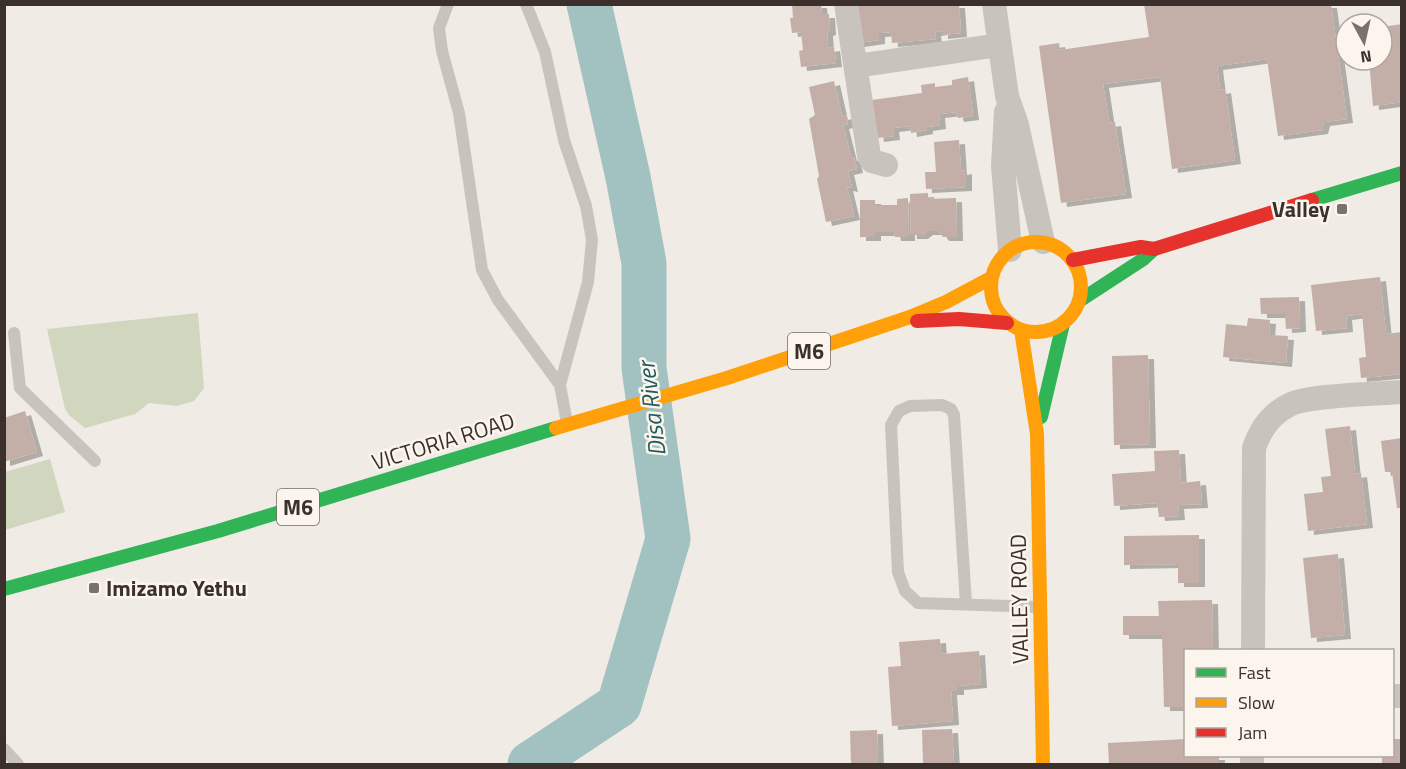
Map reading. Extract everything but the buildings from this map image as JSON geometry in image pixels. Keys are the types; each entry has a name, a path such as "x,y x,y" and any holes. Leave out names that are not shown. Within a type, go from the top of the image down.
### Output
{"main road":[{"path":"1073,260 1141,248 1154,249 1401,173"},
{"path":"1010,250 1020,245 1043,242 1065,252 1073,260 1080,274 1082,287 1073,314 1063,324"},
{"path":"1079,301 1142,260 1154,249"},
{"name":"VICTORIA ROAD","path":"4,589 218,531 727,378 891,323 946,302 991,278 1000,259 1010,250"},
{"path":"991,278 992,297 997,311 1007,323"},
{"name":"VICTORIA ROAD","path":"891,323 959,319 1007,323 1021,330 1035,332 1051,330 1063,324"},
{"name":"VALLEY ROAD","path":"1037,434 1063,324"},
{"name":"VALLEY ROAD","path":"1021,330 1037,434 1043,765"}],"street":[{"path":"846,4 869,156 872,161 886,165"},
{"path":"994,4 1007,96 1017,125 1043,242"},
{"path":"856,66 999,45"},
{"path":"1007,96 1003,166 1010,250"},
{"path":"1253,649 1254,448 1259,433 1269,420 1289,405 1306,400 1401,392"}],"lane":[{"path":"448,4 439,28 442,51 459,113 482,270 498,300 560,385 568,424"},
{"path":"526,4 545,52 564,140 586,206 592,240 588,282 560,385"},
{"path":"14,333 20,388 95,462"},
{"path":"966,604 954,415 951,409 942,405 910,406 899,411 891,425 898,572 905,591 918,603 1040,608"},
{"path":"4,749 18,765"}],"green space":[{"path":"198,313 204,388 194,401 177,406 149,403 135,414 85,428 69,415 65,409 47,329"},
{"path":"50,459 65,512 5,530 5,472"}],"waterway":[{"name":"Disa River","path":"530,764 619,705 668,539 644,368 644,263 628,177 589,4"}],"traffic: fast":[{"path":"1312,200 1402,173"},
{"path":"1079,301 1142,260 1154,249"},
{"path":"1041,417 1063,324"},
{"path":"4,589 218,531 556,428"}],"traffic: slow":[{"path":"1036,242 1053,245 1068,255 1078,270 1081,287 1078,304 1068,319 1053,329 1036,332 1019,329 1004,319 994,304 991,287 994,270 1004,255 1019,245 1036,242"},
{"path":"556,428 727,378 910,317 946,302 991,278"},
{"path":"1021,330 1037,434 1043,764"}],"traffic: jam":[{"path":"1073,260 1141,247 1154,249 1312,200"},
{"path":"917,321 959,319 1007,323"}],"place":[{"name":"Valley","path":"1342,209"},
{"name":"Imizamo Yethu","path":"94,588"}]}
